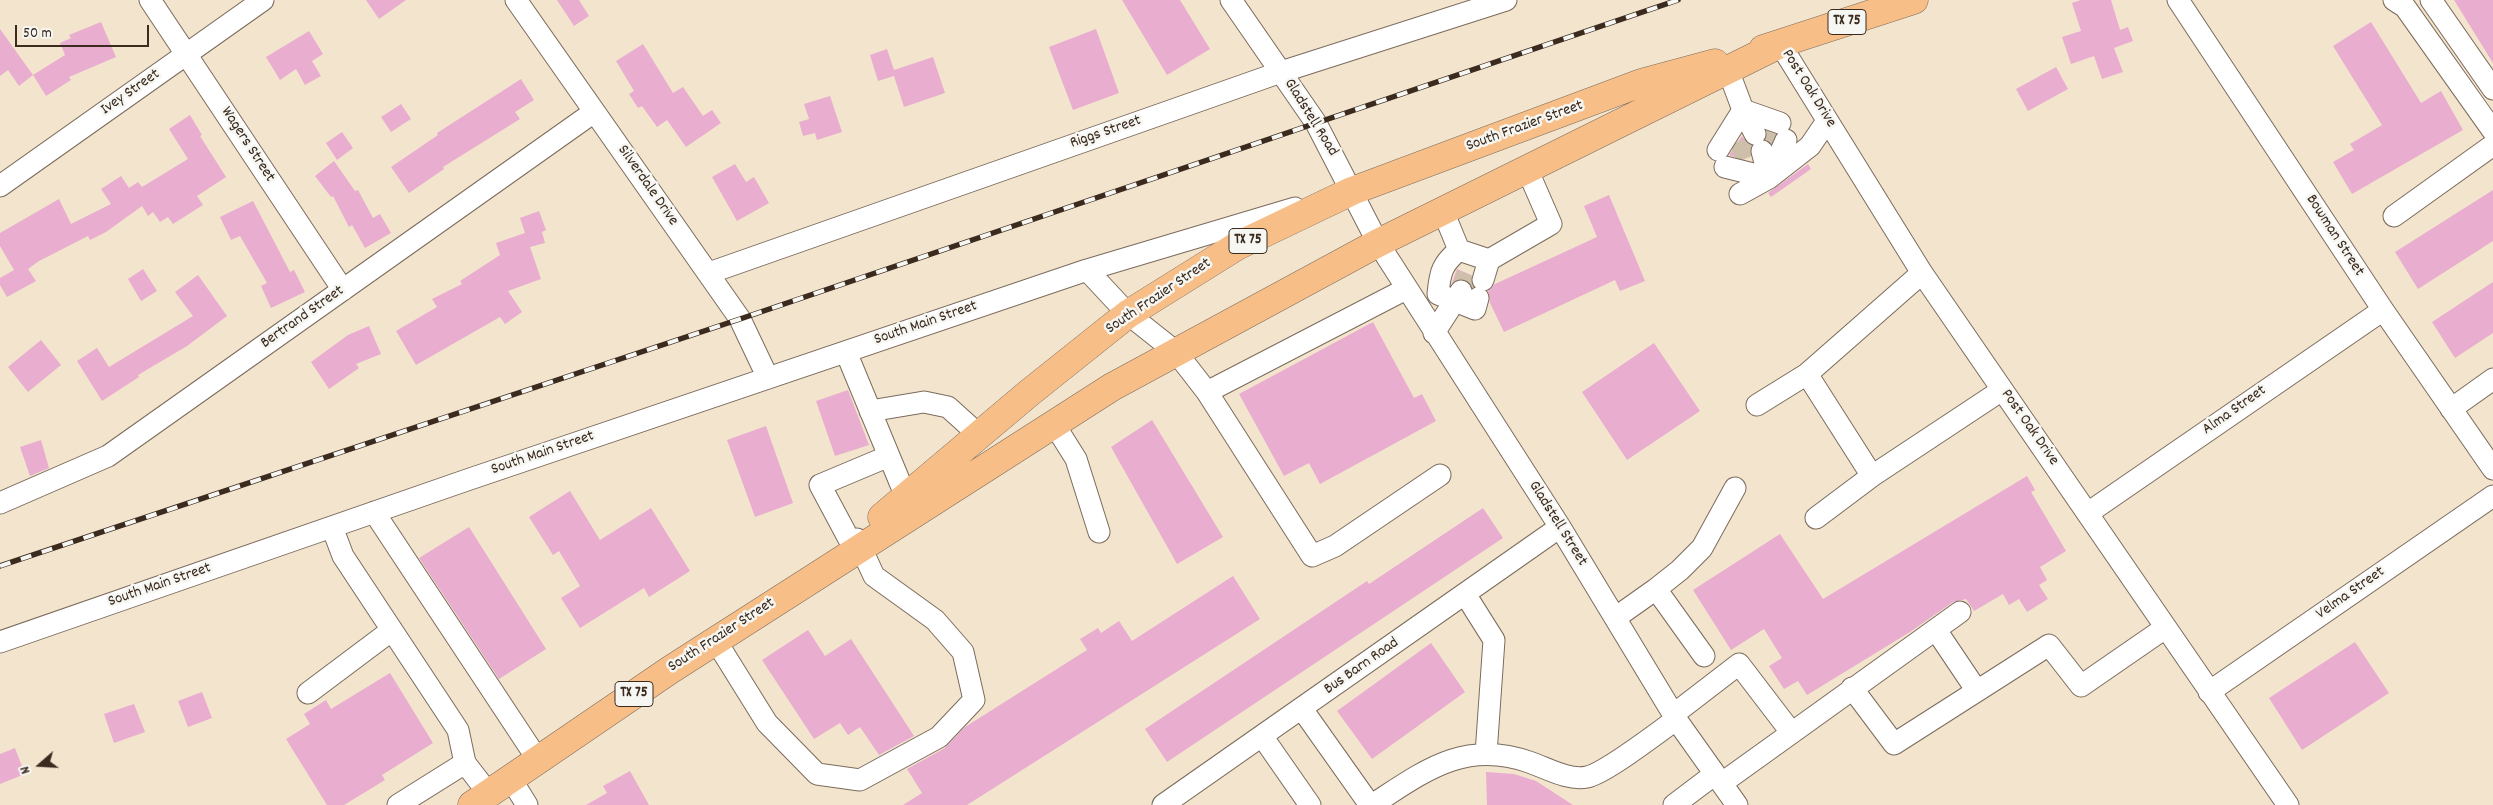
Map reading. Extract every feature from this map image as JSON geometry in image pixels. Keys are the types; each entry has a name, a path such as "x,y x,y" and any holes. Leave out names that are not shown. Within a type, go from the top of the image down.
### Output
{"main road":[{"name":"South Frazier Street","path":"490,793 716,640 799,587 856,543 906,497 979,435 1128,314 1237,246 1352,191 1641,83 1780,44 1914,0"},
{"name":"South Frazier Street","path":"856,543 1112,387 1176,352 1378,243 1780,44"}],"street":[{"name":"Wagers Street","path":"150,0 344,290"},
{"name":"Ivey Street","path":"0,186 263,0"},
{"name":"Silverdale Drive","path":"516,0 740,319 768,378"},
{"name":"Gladstell Road","path":"1231,0 1316,123 1378,243"},
{"name":"Riggs Street","path":"709,273 1281,72 1506,0"},
{"name":"Bowman Street","path":"2178,0 2383,310 2493,469"},
{"path":"2394,0 2405,7 2493,131"},
{"path":"2431,0 2493,89"},
{"name":"Post Oak Drive","path":"1780,44 1922,273 2288,805"},
{"path":"1728,70 1743,110 1752,145 1769,178"},
{"path":"1743,110 1752,145 1769,178"},
{"name":"Bertrand Street","path":"0,503 108,456 594,112"},
{"path":"1740,194 1769,178 1810,146 1828,121"},
{"path":"2394,216 2493,146"},
{"path":"1434,333 1471,276 1551,224 1527,169"},
{"name":"South Main Street","path":"0,642 374,512 1087,270 1352,191"},
{"path":"1443,211 1471,276"},
{"name":"Gladstell Street","path":"1378,243 1560,527 1675,717 1737,805"},
{"path":"1087,270 1128,314 1176,352 1207,392 1312,556 1335,546 1440,476"},
{"path":"1757,405 1807,374 1922,273"},
{"path":"1207,392 1406,289"},
{"name":"Alma Street","path":"2088,513 2383,310"},
{"path":"846,352 906,497"},
{"path":"1807,374 1872,476"},
{"path":"2451,409 2493,379"},
{"path":"1816,518 1872,476 2002,390"},
{"path":"870,411 924,402 948,407 979,435"},
{"path":"1054,424 1076,459 1099,532"},
{"path":"716,640 767,723 817,774 860,780 939,737 974,700 963,652 935,620 874,576 820,485 889,456"},
{"path":"1614,618 1680,570 1702,548 1735,488"},
{"name":"Velma Street","path":"2209,692 2493,496"},
{"path":"374,512 538,760"},
{"path":"332,527 343,556 458,730 465,763 490,793 526,805"},
{"name":"Bus Barn Road","path":"1162,805 1560,527"},
{"path":"1656,589 1704,656"},
{"path":"1465,594 1494,640 1486,754"},
{"path":"1674,805 1719,779 1791,732 1960,612"},
{"path":"1852,688 1894,744 2049,645 2081,686 2165,628"},
{"path":"308,693 392,630"},
{"path":"1936,630 1977,690"},
{"path":"1302,708 1371,805 1434,765 1455,757 1486,754 1519,758 1572,777 1590,776 1675,717 1739,664 1791,732"},
{"path":"1262,736 1310,805"},
{"path":"398,805 465,763"}],"building":[{"path":"366,0 406,0 379,19"},
{"path":"557,0 579,0 589,16 574,26"},
{"path":"1122,0 1180,0 1210,49 1167,75"},
{"path":"2081,0 2111,0 2120,30 2128,27 2133,41 2114,48 2123,72 2102,79 2094,56 2071,64 2062,37 2081,31 2072,3"},
{"path":"2454,0 2493,0 2493,63"},
{"path":"101,22 116,57 69,77 71,80 46,96 33,75 65,55 60,43 71,38 69,35"},
{"path":"2371,22 2421,103 2441,91 2463,130 2352,194 2333,162 2354,150 2350,144 2382,125 2333,46"},
{"path":"0,29 33,75 19,86 8,70 0,76"},
{"path":"1096,29 1119,93 1073,110 1049,47"},
{"path":"309,31 323,54 312,61 321,76 305,85 296,69 280,80 266,57"},
{"path":"643,44 673,93 683,87 703,116 712,110 721,123 686,147 667,120 657,127 642,106 638,108 629,94 634,91 616,61"},
{"path":"887,49 894,70 933,57 945,93 904,107 894,76 878,81 870,55"},
{"path":"2056,67 2068,89 2028,111 2016,89"},
{"path":"521,79 534,100 515,112 520,119 443,167 444,169 409,193 391,167 438,135 437,133"},
{"path":"830,96 842,132 817,140 815,133 803,136 799,122 809,119 804,104"},
{"path":"401,104 411,119 391,132 381,117"},
{"path":"190,115 202,135 200,136 226,177 197,196 203,205 173,224 168,217 160,222 153,212 148,216 142,206 106,232 90,240 88,236 39,261 28,269 36,281 7,297 0,285 0,278 14,270 0,246 0,233 59,199 71,224 111,204 101,189 121,176 129,188 138,182 142,187 188,159 169,129"},
{"path":"342,132 353,148 337,160 326,143"},
{"path":"1767,132 1775,134 1771,143 1766,139"},
{"path":"1742,136 1751,146 1750,151 1735,157 1729,155"},
{"path":"334,161 355,191 358,190 373,218 380,214 391,233 365,248 352,225 349,227 333,196 331,197 315,176"},
{"path":"735,164 746,182 754,177 769,203 737,221 712,177"},
{"path":"1808,164 1811,169 1771,197 1768,193"},
{"path":"2493,190 2493,241 2418,289 2395,252"},
{"path":"1609,195 1645,281 1620,291 1615,280 1504,332 1490,303 1488,291 1495,284 1597,237 1584,206"},
{"path":"253,201 290,272 294,270 305,292 271,308 261,286 267,283 240,236 231,240 220,217"},
{"path":"539,211 546,230 542,232 545,243 530,247 541,279 508,291 522,312 505,324 500,317 416,365 396,331 437,307 432,299 462,284 460,281 500,255 496,243 525,233 520,218"},
{"path":"143,269 157,291 141,301 128,279"},
{"path":"1457,269 1471,275 1472,285 1462,279 1452,283"},
{"path":"198,275 227,316 187,346 138,375 139,377 102,401 77,361 97,348 109,367 193,316 175,292"},
{"path":"2493,282 2493,333 2455,358 2432,322"},
{"path":"1373,322 1414,398 1422,394 1436,421 1320,484 1309,463 1284,476 1239,394"},
{"path":"369,326 381,354 356,364 359,368 329,389 311,362 348,335"},
{"path":"41,340 61,365 28,392 8,367"},
{"path":"1654,343 1700,411 1627,460 1582,392"},
{"path":"848,390 869,445 835,456 816,401"},
{"path":"1152,420 1223,537 1177,564 1111,447"},
{"path":"766,426 793,503 755,517 727,440"},
{"path":"41,440 49,468 30,476 20,447"},
{"path":"2027,476 2035,490 2031,492 2066,551 2040,567 2047,580 2039,585 2048,599 2027,612 2019,599 2009,605 2003,594 1974,611 1966,599 1953,602 1910,632 1807,695 1798,681 1784,689 1769,666 1782,658 1764,629 1731,650 1693,590 1780,534 1823,599"},
{"path":"570,491 600,540 651,508 690,571 649,597 644,588 580,628 561,598 580,586 559,551 553,555 529,517"},
{"path":"1483,508 1503,538 1167,762 1145,729 1367,581 1369,584"},
{"path":"469,527 546,649 499,679 419,558"},
{"path":"1233,576 1260,619 967,805 903,805 922,793 907,769 945,748 965,727 1087,650 1080,639 1098,628 1101,633 1119,621 1132,641"},
{"path":"808,630 825,656 851,639 914,736 879,755 860,727 848,735 840,723 814,739 762,660"},
{"path":"2355,642 2389,693 2302,750 2269,698"},
{"path":"1431,643 1465,692 1372,759 1337,711"},
{"path":"390,673 433,743 382,775 385,780 344,805 327,805 286,739 310,724 304,714 326,700 331,709"},
{"path":"202,692 212,718 188,727 178,701"},
{"path":"134,704 145,732 114,743 104,714"},
{"path":"15,748 25,774 0,784 0,754"},
{"path":"630,771 649,805 586,805 607,793 603,786"},
{"path":"1486,772 1514,774 1536,781 1573,805 1487,805"}],"tunnel":[{"path":"1769,128 1776,144"},
{"path":"1740,141 1747,158"},
{"path":"1461,291 1468,274"}],"railway":[{"path":"0,566 740,319 1678,0"}]}
